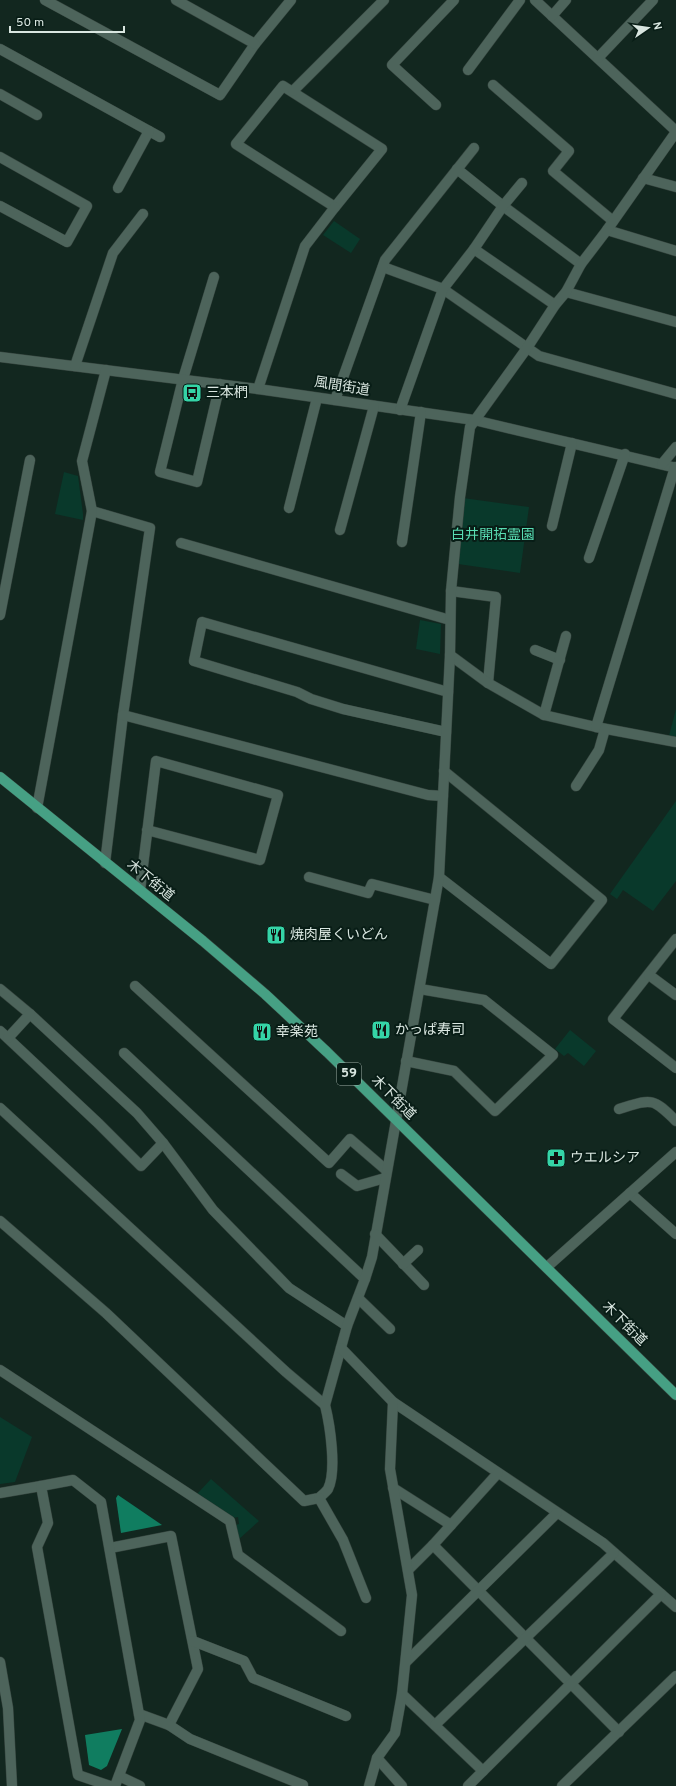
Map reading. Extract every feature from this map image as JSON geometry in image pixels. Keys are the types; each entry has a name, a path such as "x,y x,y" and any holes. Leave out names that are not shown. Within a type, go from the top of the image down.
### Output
{"main road":[{"name":"木下街道","path":"0,777 203,941 264,994 327,1052 676,1395"}],"street":[{"path":"45,0 220,95 255,44 291,0"},
{"path":"293,91 384,0"},
{"path":"436,105 392,65 454,0"},
{"path":"468,70 520,0"},
{"path":"0,1221 106,1313 304,1500 320,1498 328,1489 333,1463 326,1405 347,1326 365,1279 376,1234 395,1119 420,989 439,877 450,655 451,591 460,497 470,426 555,305 566,292 581,264 607,230 676,131 535,0"},
{"path":"552,16 566,0"},
{"path":"598,58 653,0"},
{"path":"180,1 255,44"},
{"path":"0,50 160,137"},
{"path":"493,85 569,151 553,171 613,221"},
{"path":"258,389 305,246 382,149 283,86 236,144 335,207"},
{"path":"0,94 37,115"},
{"path":"118,188 149,131"},
{"path":"335,400 385,260 474,148"},
{"path":"0,157 87,206 67,242 0,206"},
{"path":"457,169 503,206 581,264"},
{"path":"643,178 676,187"},
{"path":"400,410 443,289 474,249 503,206 522,183"},
{"path":"75,366 113,253 143,214"},
{"path":"607,230 676,252"},
{"path":"474,249 555,305"},
{"path":"383,267 443,289 539,356 676,394"},
{"path":"214,277 182,379 160,472 197,482 220,384"},
{"path":"566,292 676,322"},
{"name":"風間街道","path":"0,357 258,389 474,420 625,454 676,468"},
{"path":"37,808 92,511 82,461 106,370"},
{"path":"289,508 317,398"},
{"path":"340,530 374,406"},
{"path":"402,542 421,412"},
{"path":"552,526 572,443"},
{"path":"662,464 676,447"},
{"path":"589,558 625,454"},
{"path":"0,615 30,460"},
{"path":"576,786 599,750 601,728 676,468"},
{"path":"92,511 150,528 123,715 105,863"},
{"path":"181,543 450,620"},
{"path":"451,591 496,597 488,683"},
{"path":"446,732 343,709 311,699 297,692 194,661 202,622 448,692"},
{"path":"544,715 566,636"},
{"path":"535,650 560,660"},
{"path":"450,655 488,683 544,715 601,728 676,742"},
{"path":"123,715 428,795 443,796"},
{"path":"140,890 147,830 156,761 278,795 260,860 147,830"},
{"path":"439,877 551,964 602,900 444,771"},
{"path":"309,877 368,893 372,884 435,900"},
{"path":"676,939 613,1019 676,1068"},
{"path":"649,975 676,995"},
{"path":"135,986 329,1162 350,1139 386,1174"},
{"path":"0,989 30,1014 137,1113 163,1143 213,1210 289,1288 347,1326"},
{"path":"406,1061 454,1072 495,1111 553,1055 484,1000 420,989"},
{"path":"30,1014 4,1035 98,1123 141,1166 163,1143"},
{"path":"124,1053 365,1279"},
{"path":"619,1109 644,1102 658,1104 676,1121"},
{"path":"0,1108 286,1372 326,1405"},
{"path":"547,1267 676,1152"},
{"path":"342,1174 356,1186 386,1174"},
{"path":"630,1193 676,1234"},
{"path":"376,1234 424,1285"},
{"path":"403,1264 418,1250"},
{"path":"358,1298 390,1329"},
{"path":"341,1348 393,1402 603,1543 676,1607"},
{"path":"0,1370 230,1521 238,1555 341,1631"},
{"path":"369,1786 377,1758 395,1733 406,1662 412,1595 390,1469 393,1402"},
{"path":"408,1570 433,1545 498,1473"},
{"path":"0,1493 73,1480 101,1502 140,1720 117,1781 140,1786"},
{"path":"41,1486 48,1523 37,1547 78,1776 110,1786"},
{"path":"393,1488 451,1525"},
{"path":"320,1498 344,1540 366,1598"},
{"path":"406,1662 557,1513"},
{"path":"110,1548 171,1536 198,1669 169,1725"},
{"path":"433,1545 619,1732"},
{"path":"435,1725 614,1553"},
{"path":"468,1786 661,1594"},
{"path":"193,1641 244,1660 253,1678 346,1716"},
{"path":"0,1665 4,1708 12,1762 12,1786"},
{"path":"562,1786 676,1676"},
{"path":"402,1694 483,1771"},
{"path":"139,1714 169,1725 190,1738 303,1785"},
{"path":"377,1758 402,1786"}],"green space":[{"path":"334,221 360,239 351,253 323,235"},
{"path":"64,472 78,476 83,520 55,514"},
{"name":"白井開拓霊園","path":"463,498 529,507 520,573 458,564"},
{"path":"420,620 441,624 440,654 416,649"},
{"path":"676,709 676,738 669,736"},
{"path":"676,801 676,881 653,911 623,890 617,899 610,894"},
{"path":"570,1030 596,1051 584,1066 568,1053 564,1056 555,1049"},
{"path":"0,1417 32,1437 15,1482 0,1484"},
{"path":"211,1479 259,1521 238,1540 235,1525 239,1524 238,1517 233,1518 197,1494"}],"shaded area":[{"path":"118,1495 162,1525 121,1533 116,1498"},
{"path":"122,1729 107,1766 101,1770 89,1765 85,1735"}],"place":[{"name":"三本椚","path":"192,393"},
{"name":"焼肉屋くいどん","path":"276,935"},
{"name":"かっぱ寿司","path":"381,1030"},
{"name":"幸楽苑","path":"262,1032"},
{"name":"ウエルシア","path":"556,1158"}]}
